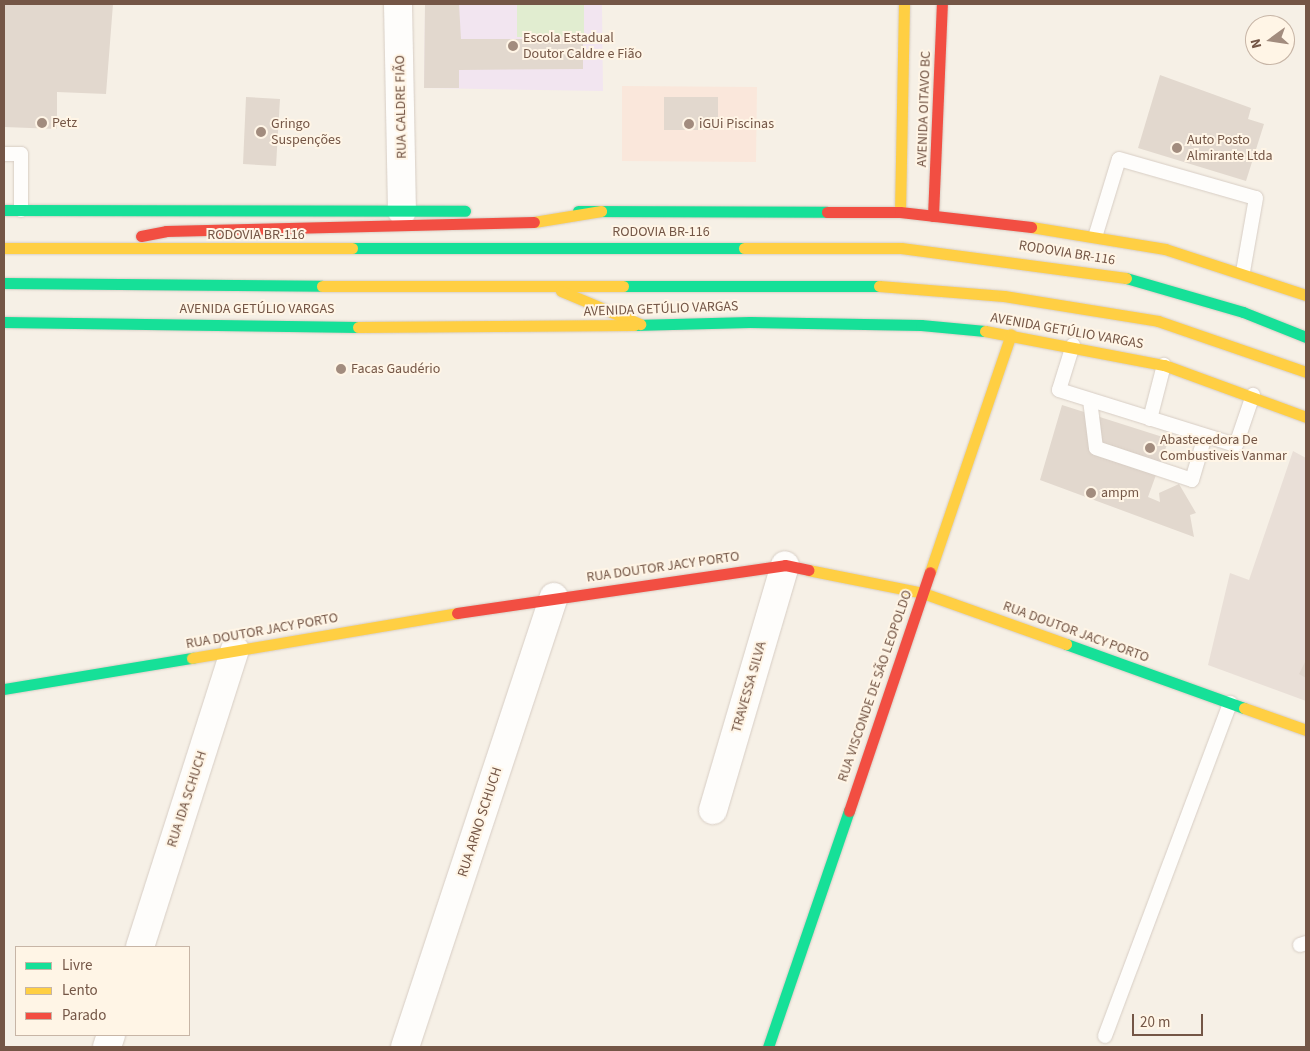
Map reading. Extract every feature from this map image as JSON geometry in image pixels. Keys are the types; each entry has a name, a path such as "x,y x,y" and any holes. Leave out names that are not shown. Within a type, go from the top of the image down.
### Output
{"main road":[{"name":"AVENIDA OITAVO BC","path":"900,212 911,141 904,4"},
{"name":"AVENIDA OITAVO BC","path":"933,216 938,143 942,4"},
{"path":"911,141 938,143"},
{"path":"4,210 900,212 1096,234 1243,272 1306,295"},
{"path":"103,249 166,231 536,222 601,211"},
{"name":"RODOVIA BR-116","path":"4,248 901,248 1113,274 1243,312 1306,336"},
{"path":"4,283 551,286 858,284 1004,296 1158,321 1306,372"},
{"path":"551,286 640,324"},
{"name":"AVENIDA GETÚLIO VARGAS","path":"4,322 515,328 640,324 921,325 1011,334 1073,345 1164,365 1253,395 1306,417"},
{"name":"RUA VISCONDE DE SÃO LEOPOLDO","path":"768,1047 1011,334"},
{"name":"RUA DOUTOR JACY PORTO","path":"4,690 554,597 785,565 923,592 1306,730"}],"street":[{"name":"RUA CALDRE FIÃO","path":"398,4 402,211"},
{"name":"TRAVESSA SILVA","path":"713,810 785,565"},
{"name":"RUA ARNO SCHUCH","path":"405,1047 554,597"},
{"name":"RUA IDA SCHUCH","path":"140,946 235,650"}],"lane":[{"path":"4,154 21,154 21,210"},
{"path":"1096,234 1119,159 1256,198 1243,272"},
{"path":"1073,345 1059,390 1236,445 1253,395"},
{"path":"1150,419 1164,365"},
{"path":"1090,400 1096,448 1192,480 1205,436"},
{"path":"1106,1036 1230,703"}],"shaded area":[{"name":"Escola Estadual Doutor Caldre e Fião","path":"425,4 602,4 603,91 424,88"},
{"name":"iGUi Piscinas","path":"622,86 757,87 756,162 622,161"},
{"path":"1293,451 1306,458 1306,701 1208,665 1230,573 1249,580"}],"green space":[{"path":"517,4 584,4 584,37 517,37"}],"building":[{"path":"4,4 113,4 106,94 57,92 57,129 4,127"},
{"path":"425,4 459,4 461,39 583,39 583,69 459,70 459,88 424,88"},
{"path":"1160,75 1251,108 1248,119 1264,124 1246,181 1138,148"},
{"name":"Gringo Suspenções","path":"246,97 280,99 276,166 243,164"},
{"path":"664,97 718,97 718,130 664,130"},
{"path":"1062,405 1169,439 1148,497 1160,502 1159,493 1179,484 1196,513 1190,515 1194,537 1040,480"},
{"path":"1306,660 1306,678 1299,674"}],"traffic: fast":[{"path":"4,210 465,211"},
{"path":"578,211 827,212"},
{"path":"352,248 744,248"},
{"path":"1126,278 1243,312 1306,337"},
{"path":"4,283 322,286"},
{"path":"623,286 879,286"},
{"path":"4,322 358,327"},
{"path":"634,325 750,322 921,325 985,331"},
{"path":"1066,644 1244,708"},
{"path":"4,689 192,658"},
{"path":"768,1047 849,811"}],"traffic: slow":[{"path":"900,212 904,4"},
{"path":"534,222 601,211"},
{"path":"1031,227 1165,249 1306,295"},
{"path":"4,248 352,248"},
{"path":"744,248 901,248 1126,278"},
{"path":"322,286 623,286"},
{"path":"879,286 1004,296 1158,321 1306,372"},
{"path":"561,291 640,324"},
{"path":"358,327 634,325"},
{"path":"985,331 1164,365 1306,417"},
{"path":"930,572 1011,334"},
{"path":"808,570 923,593 1066,644"},
{"path":"192,658 457,613"},
{"path":"1244,708 1306,730"}],"traffic: jam":[{"path":"933,216 942,4"},
{"path":"827,212 900,212 1031,227"},
{"path":"141,236 166,231 534,222"},
{"path":"457,613 785,565 808,570"},
{"path":"849,811 930,572"}],"place":[{"name":"Escola Estadual Doutor Caldre e Fião","path":"513,46"},
{"name":"Petz","path":"42,123"},
{"name":"iGUi Piscinas","path":"689,124"},
{"name":"Gringo Suspenções","path":"261,132"},
{"name":"Auto Posto Almirante Ltda","path":"1177,148"},
{"name":"Facas Gaudério","path":"341,369"},
{"name":"Abastecedora De Combustiveis Vanmar","path":"1150,448"},
{"name":"ampm","path":"1091,493"}]}
